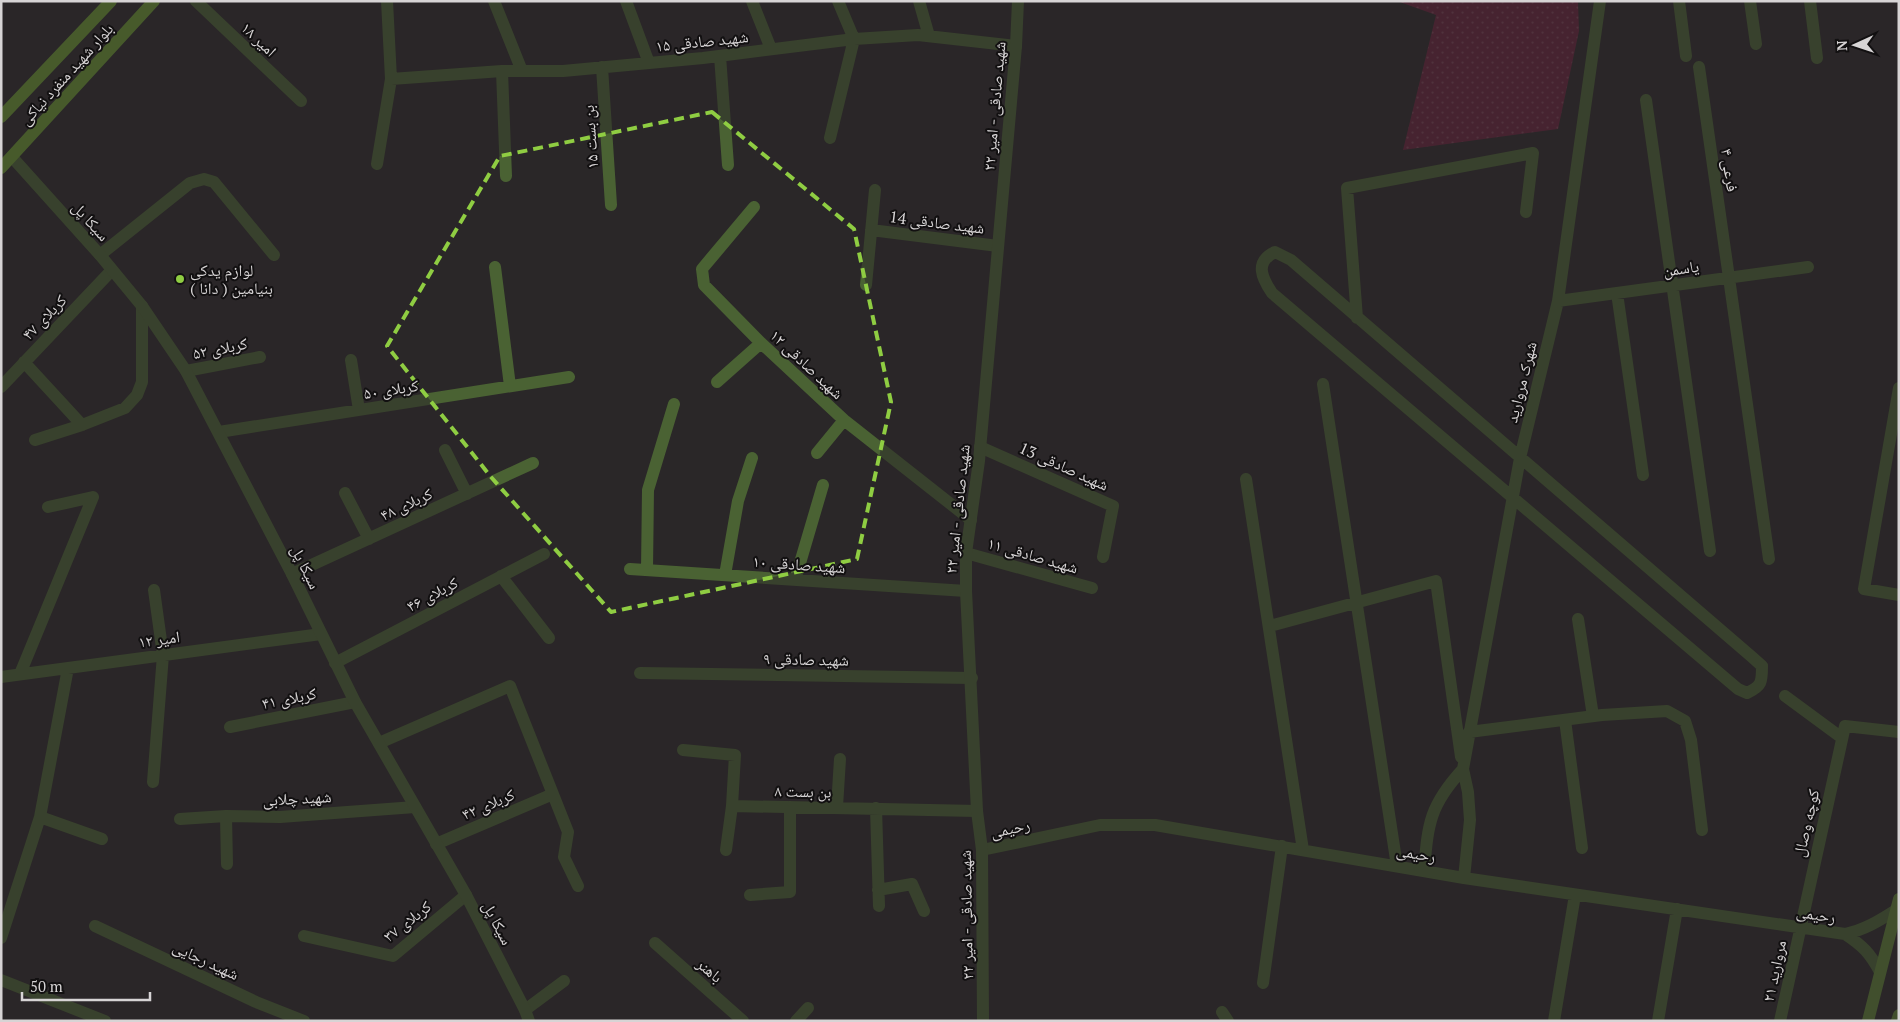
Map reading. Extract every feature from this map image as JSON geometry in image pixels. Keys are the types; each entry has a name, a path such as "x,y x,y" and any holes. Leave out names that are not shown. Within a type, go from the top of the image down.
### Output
{"main road":[{"name":"بلوار شهید منفرد نیاکی","path":"1,117 111,1"},
{"name":"بلوار شهید منفرد نیاکی","path":"1,168 154,1"},
{"path":"1868,1021 1897,905"},
{"path":"1897,1021 1899,1016"}],"street":[{"name":"امیر ۱۸","path":"196,1 301,101"},
{"path":"377,164 391,79 386,1"},
{"path":"494,1 522,71"},
{"path":"626,1 649,63"},
{"path":"752,1 771,49"},
{"path":"830,138 854,39 838,1"},
{"path":"920,1 929,36"},
{"name":"شهید صادقی - امیر ۲۲","path":"983,1021 982,850 978,811 966,591 966,553 980,447 1016,46 1018,1"},
{"name":"شهرک مروارید","path":"1464,878 1470,820 1468,792 1463,769 1520,458 1558,301 1600,1"},
{"path":"1679,1 1686,56"},
{"path":"1750,1 1756,44"},
{"path":"1810,1 1817,58"},
{"name":"شهید صادقی ۱۵","path":"391,79 502,71 563,71 720,56 854,39 918,35 1016,46"},
{"path":"720,56 728,165"},
{"name":"بن بست ۱۵","path":"602,67 611,205"},
{"name":"فرعی ۴","path":"1699,67 1769,559"},
{"path":"502,71 506,176"},
{"path":"1646,100 1710,551"},
{"path":"1357,318 1347,188 1533,153 1526,212"},
{"name":"سیکا پل","path":"12,157 100,255 142,306 186,372 292,574 354,702 466,895 527,1015"},
{"path":"100,255 190,183 204,179 214,182 274,255"},
{"path":"866,285 875,190"},
{"name":"شهید صادقی ۱۲","path":"754,207 702,269 704,285 761,343 844,420 971,520"},
{"name":"شهید صادقی 14","path":"871,230 998,246"},
{"path":"1275,252 1291,260 1520,458 1762,666 1762,680 1757,688 1747,693 1738,689 1272,293 1262,278 1262,265 1266,256 1275,252"},
{"path":"495,267 510,386"},
{"name":"یاسمن","path":"1558,301 1808,267"},
{"name":"کربلای ۴۷","path":"1,387 112,270"},
{"path":"1617,292 1643,475"},
{"path":"35,440 82,425 124,408 138,395 142,382 142,306"},
{"path":"717,382 761,343"},
{"name":"کربلای ۵۲","path":"186,372 260,358"},
{"path":"350,360 359,410"},
{"path":"24,362 82,425"},
{"name":"کربلای ۵۰","path":"219,432 569,377"},
{"path":"1323,384 1358,602 1397,866"},
{"path":"1899,388 1864,589 1899,595"},
{"path":"647,570 648,490 674,404"},
{"path":"817,453 844,420"},
{"name":"شهید صادقی 13","path":"980,447 1113,506 1103,557"},
{"path":"445,450 467,494"},
{"path":"726,575 738,501 752,458"},
{"name":"کربلای ۴۸","path":"292,574 533,464"},
{"path":"1246,479 1303,850"},
{"path":"795,580 823,486"},
{"path":"345,493 369,539"},
{"path":"20,674 93,497 48,507"},
{"name":"شهید صادقی ۱۱","path":"966,553 1092,588"},
{"name":"کربلای ۴۶","path":"335,663 544,554"},
{"name":"شهید صادقی ۱۰","path":"630,569 966,591"},
{"path":"501,576 549,638"},
{"path":"1270,626 1436,582 1463,769 1445,788 1434,808 1427,839 1424,871"},
{"path":"153,782 163,655 154,590"},
{"path":"1578,619 1593,716"},
{"name":"امير ۱۲","path":"1,676 321,634"},
{"path":"1,938 40,817 68,668"},
{"name":"شهید صادقی ۹","path":"640,673 972,678"},
{"path":"379,743 510,686 568,832 564,858 578,886"},
{"path":"1785,696 1844,732 1899,732"},
{"name":"کربلای ۴۱","path":"230,727 354,702"},
{"path":"1470,732 1593,716 1667,711 1685,721 1691,740 1702,830"},
{"path":"1565,720 1582,848"},
{"name":"کوچه وصال","path":"1799,928 1844,732"},
{"path":"683,750 736,756 726,850"},
{"path":"837,807 840,759"},
{"name":"کربلای ۴۲","path":"436,844 553,794"},
{"name":"شهید چلابی","path":"180,819 226,816 280,816 415,806"},
{"name":"بن بست ۸","path":"732,806 978,811"},
{"path":"750,895 790,892 790,807"},
{"path":"876,808 879,906"},
{"path":"226,816 228,864"},
{"path":"40,817 102,839"},
{"name":"رحیمی","path":"982,850 1100,826 1155,825 1464,878 1844,934 1860,931 1878,922 1897,905"},
{"path":"1263,983 1282,846"},
{"path":"878,890 912,884 924,911"},
{"name":"کربلای ۳۷","path":"304,936 394,956 466,895"},
{"path":"1554,1021 1575,895"},
{"path":"1658,1021 1677,909"},
{"name":"شهید رجایی","path":"95,926 256,1002 304,1021"},
{"name":"مروارید ۲۱","path":"1780,1021 1799,928"},
{"name":"رحیمی","path":"1844,934 1870,954 1880,972"},
{"name":"باهنر","path":"655,943 743,1021"},
{"path":"1,980 105,1021"},
{"path":"527,1015 564,982"},
{"path":"796,1021 808,1008"}],"highlighted area":[{"path":"712,112 854,229 891,402 857,559 611,612 491,477 387,346 500,156"}],"shaded area":[{"path":"1397,1 1578,1 1579,31 1558,129 1403,150 1436,15"}],"place":[{"name":"لوازم یدکی بنیامین ( دانا )","path":"180,279"}]}
